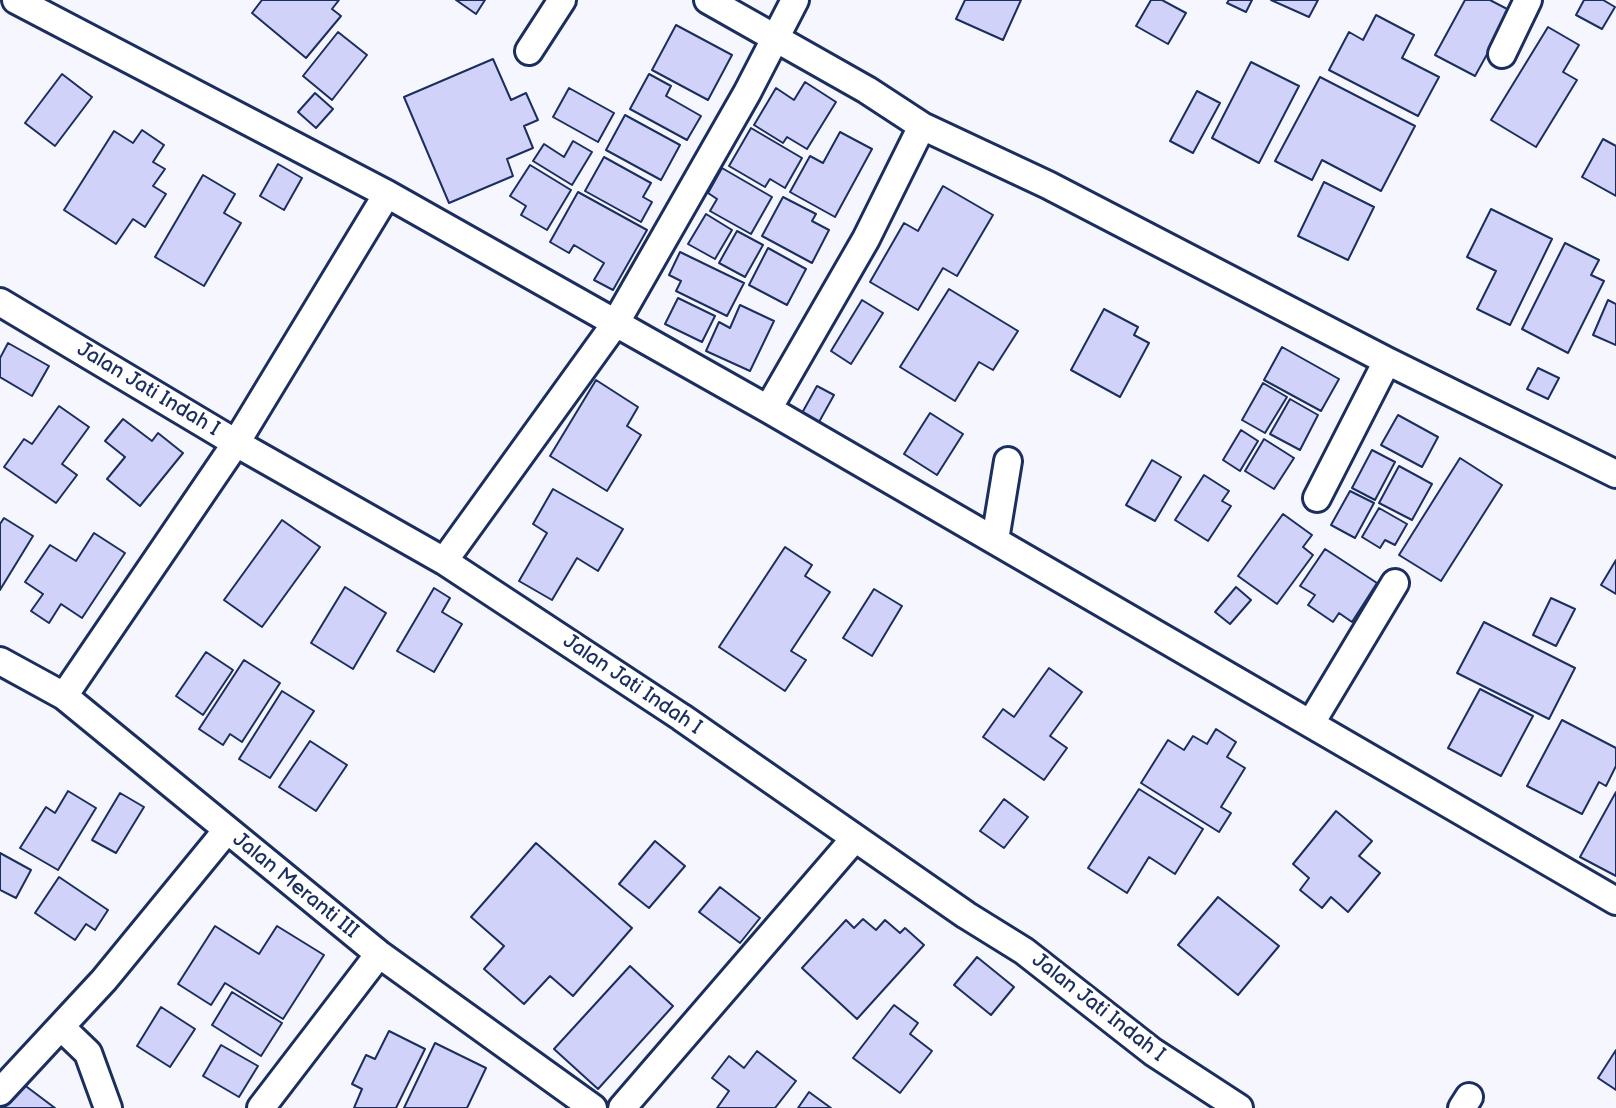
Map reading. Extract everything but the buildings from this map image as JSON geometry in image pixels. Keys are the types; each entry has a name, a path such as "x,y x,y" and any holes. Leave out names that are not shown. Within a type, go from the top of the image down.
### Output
{"street":[{"path":"16,0 387,194 768,409 1616,901"},
{"path":"529,51 562,0"},
{"path":"708,0 867,90 922,126 1048,185 1387,361 1616,474"},
{"path":"444,561 615,324 776,40 794,0"},
{"path":"1502,54 1528,0"},
{"path":"768,409 866,239 922,126"},
{"path":"64,696 236,443 387,194"},
{"name":"Jalan Jati Indah I","path":"0,302 236,443 444,561 681,717 966,915 1024,951 1153,1052 1239,1108"},
{"path":"1317,498 1387,361"},
{"path":"995,540 1009,461"},
{"path":"1311,723 1395,583"},
{"name":"Jalan Meranti III","path":"0,661 64,696 379,954 593,1108"},
{"path":"0,1093 104,980 227,830"},
{"path":"622,1108 855,838"},
{"path":"261,1108 379,954"},
{"path":"61,1027 88,1053 108,1108"}]}
